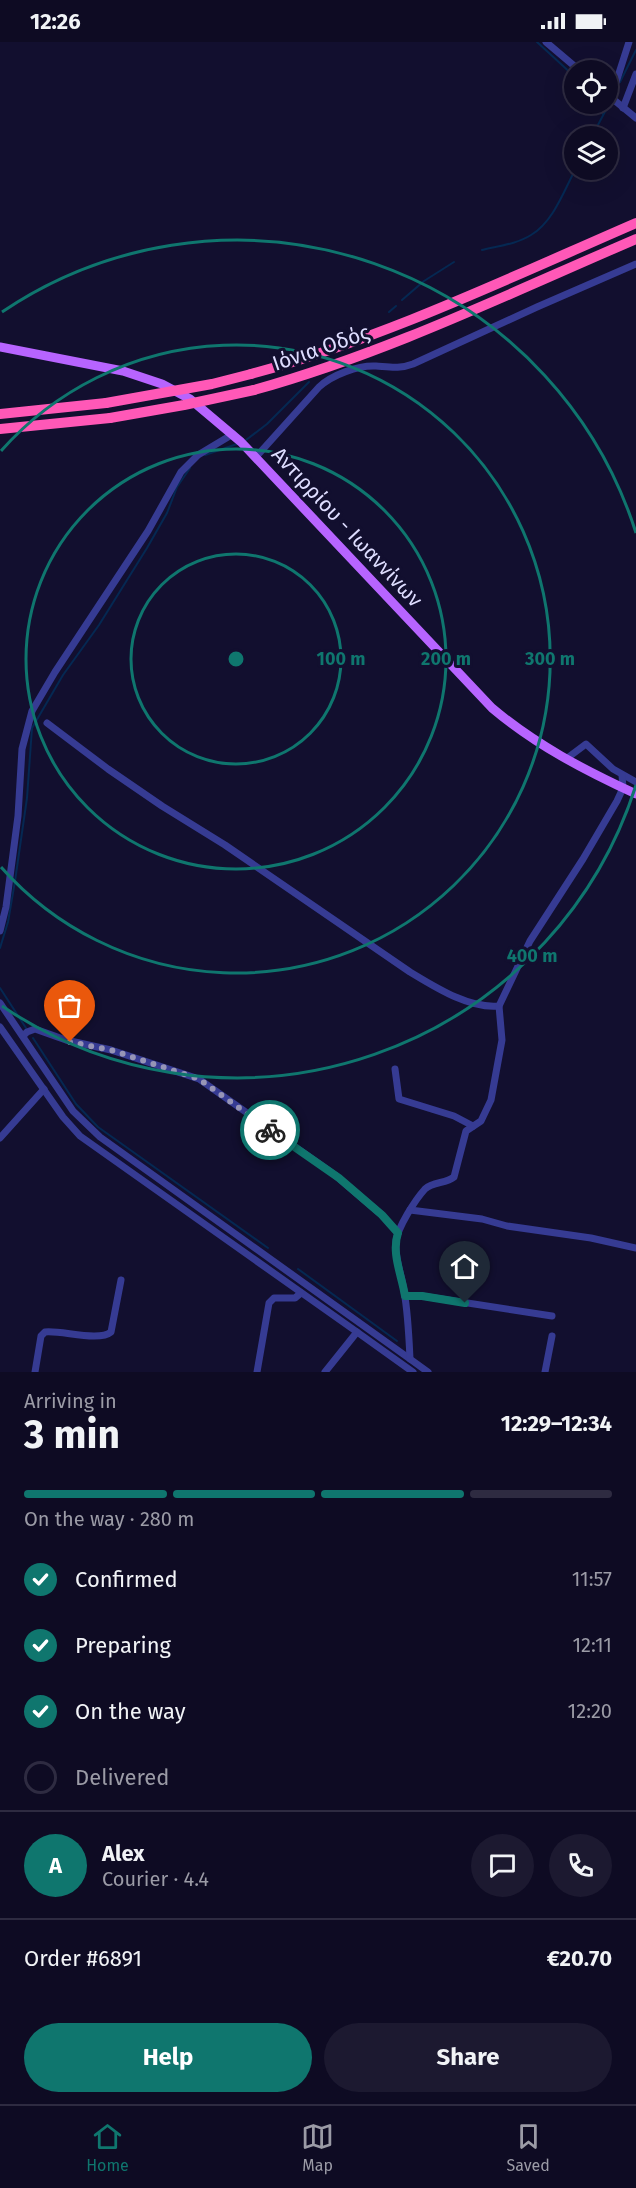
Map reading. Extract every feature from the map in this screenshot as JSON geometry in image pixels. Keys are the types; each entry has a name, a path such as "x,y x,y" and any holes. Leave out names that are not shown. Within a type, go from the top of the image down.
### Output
{"highway":[{"name":"Ιόνια Οδός","path":"0,414 106,403 201,386 250,374 333,349 421,317 636,223"},
{"name":"Ιόνια Οδός","path":"0,429 110,418 195,403 254,390 318,371 436,326 636,239"}],"main road":[{"name":"Αντιρρίου - Ιωαννίνων","path":"0,347 95,365 151,380 183,394 233,434 256,457 478,695 514,726 548,750 636,794"}],"street":[{"path":"546,42 567,60"},
{"path":"618,72 629,42"},
{"path":"622,108 636,74"},
{"path":"618,105 636,118"},
{"path":"256,457 319,387 330,379 363,368 376,366 392,369 413,364 636,264"},
{"path":"0,931 6,907 18,816 22,749 32,711 148,531 181,472 198,455 233,434"},
{"path":"47,723 108,769 225,845 410,972 428,983 471,1002 486,1006 499,1006"},
{"path":"566,759 586,744 622,775 636,782"},
{"path":"410,1359 405,1296 396,1254 398,1233 410,1210 428,1187 447,1182 454,1177 464,1136 484,1117 493,1095 502,1040 499,1006 530,941 583,859 622,788 622,775"},
{"path":"0,1003 73,1111 100,1137 425,1371"},
{"path":"0,1026 68,1124 89,1143 413,1372"},
{"path":"23,1036 29,1031 37,1030 66,1040 111,1050 199,1079 339,1178 382,1215 398,1233"},
{"path":"395,1069 399,1099 454,1116 473,1126"},
{"path":"0,1138 44,1089"},
{"path":"410,1210 482,1219 507,1226 591,1238 636,1248"},
{"path":"35,1372 40,1336 45,1332 96,1336 107,1335 111,1332 121,1280"},
{"path":"257,1372 269,1303 274,1298 295,1298 301,1293"},
{"path":"405,1296 422,1296 552,1316"},
{"path":"325,1372 357,1332"},
{"path":"545,1372 552,1336"}],"waterway":[{"path":"537,42 564,67"},
{"path":"620,82 636,50"},
{"path":"597,126 604,114"},
{"path":"482,250 520,241 539,229 552,214 570,180"},
{"path":"402,300 424,281 454,262"},
{"path":"389,312 396,306"},
{"path":"246,440 267,424 309,382"},
{"path":"205,455 237,444"},
{"path":"0,948 8,922 15,881 27,798 32,728 63,675 99,625 147,548 167,513 177,487 190,468"},
{"path":"0,988 26,1028"},
{"path":"33,1038 76,1104 98,1127 268,1248"},
{"path":"298,1269 397,1341"}],"way so far":[{"path":"70,1042 111,1050 199,1079 270,1130"}],"route":[{"path":"270,1130 339,1178 382,1215 398,1233 396,1254 405,1296 422,1296 465,1303"}]}
